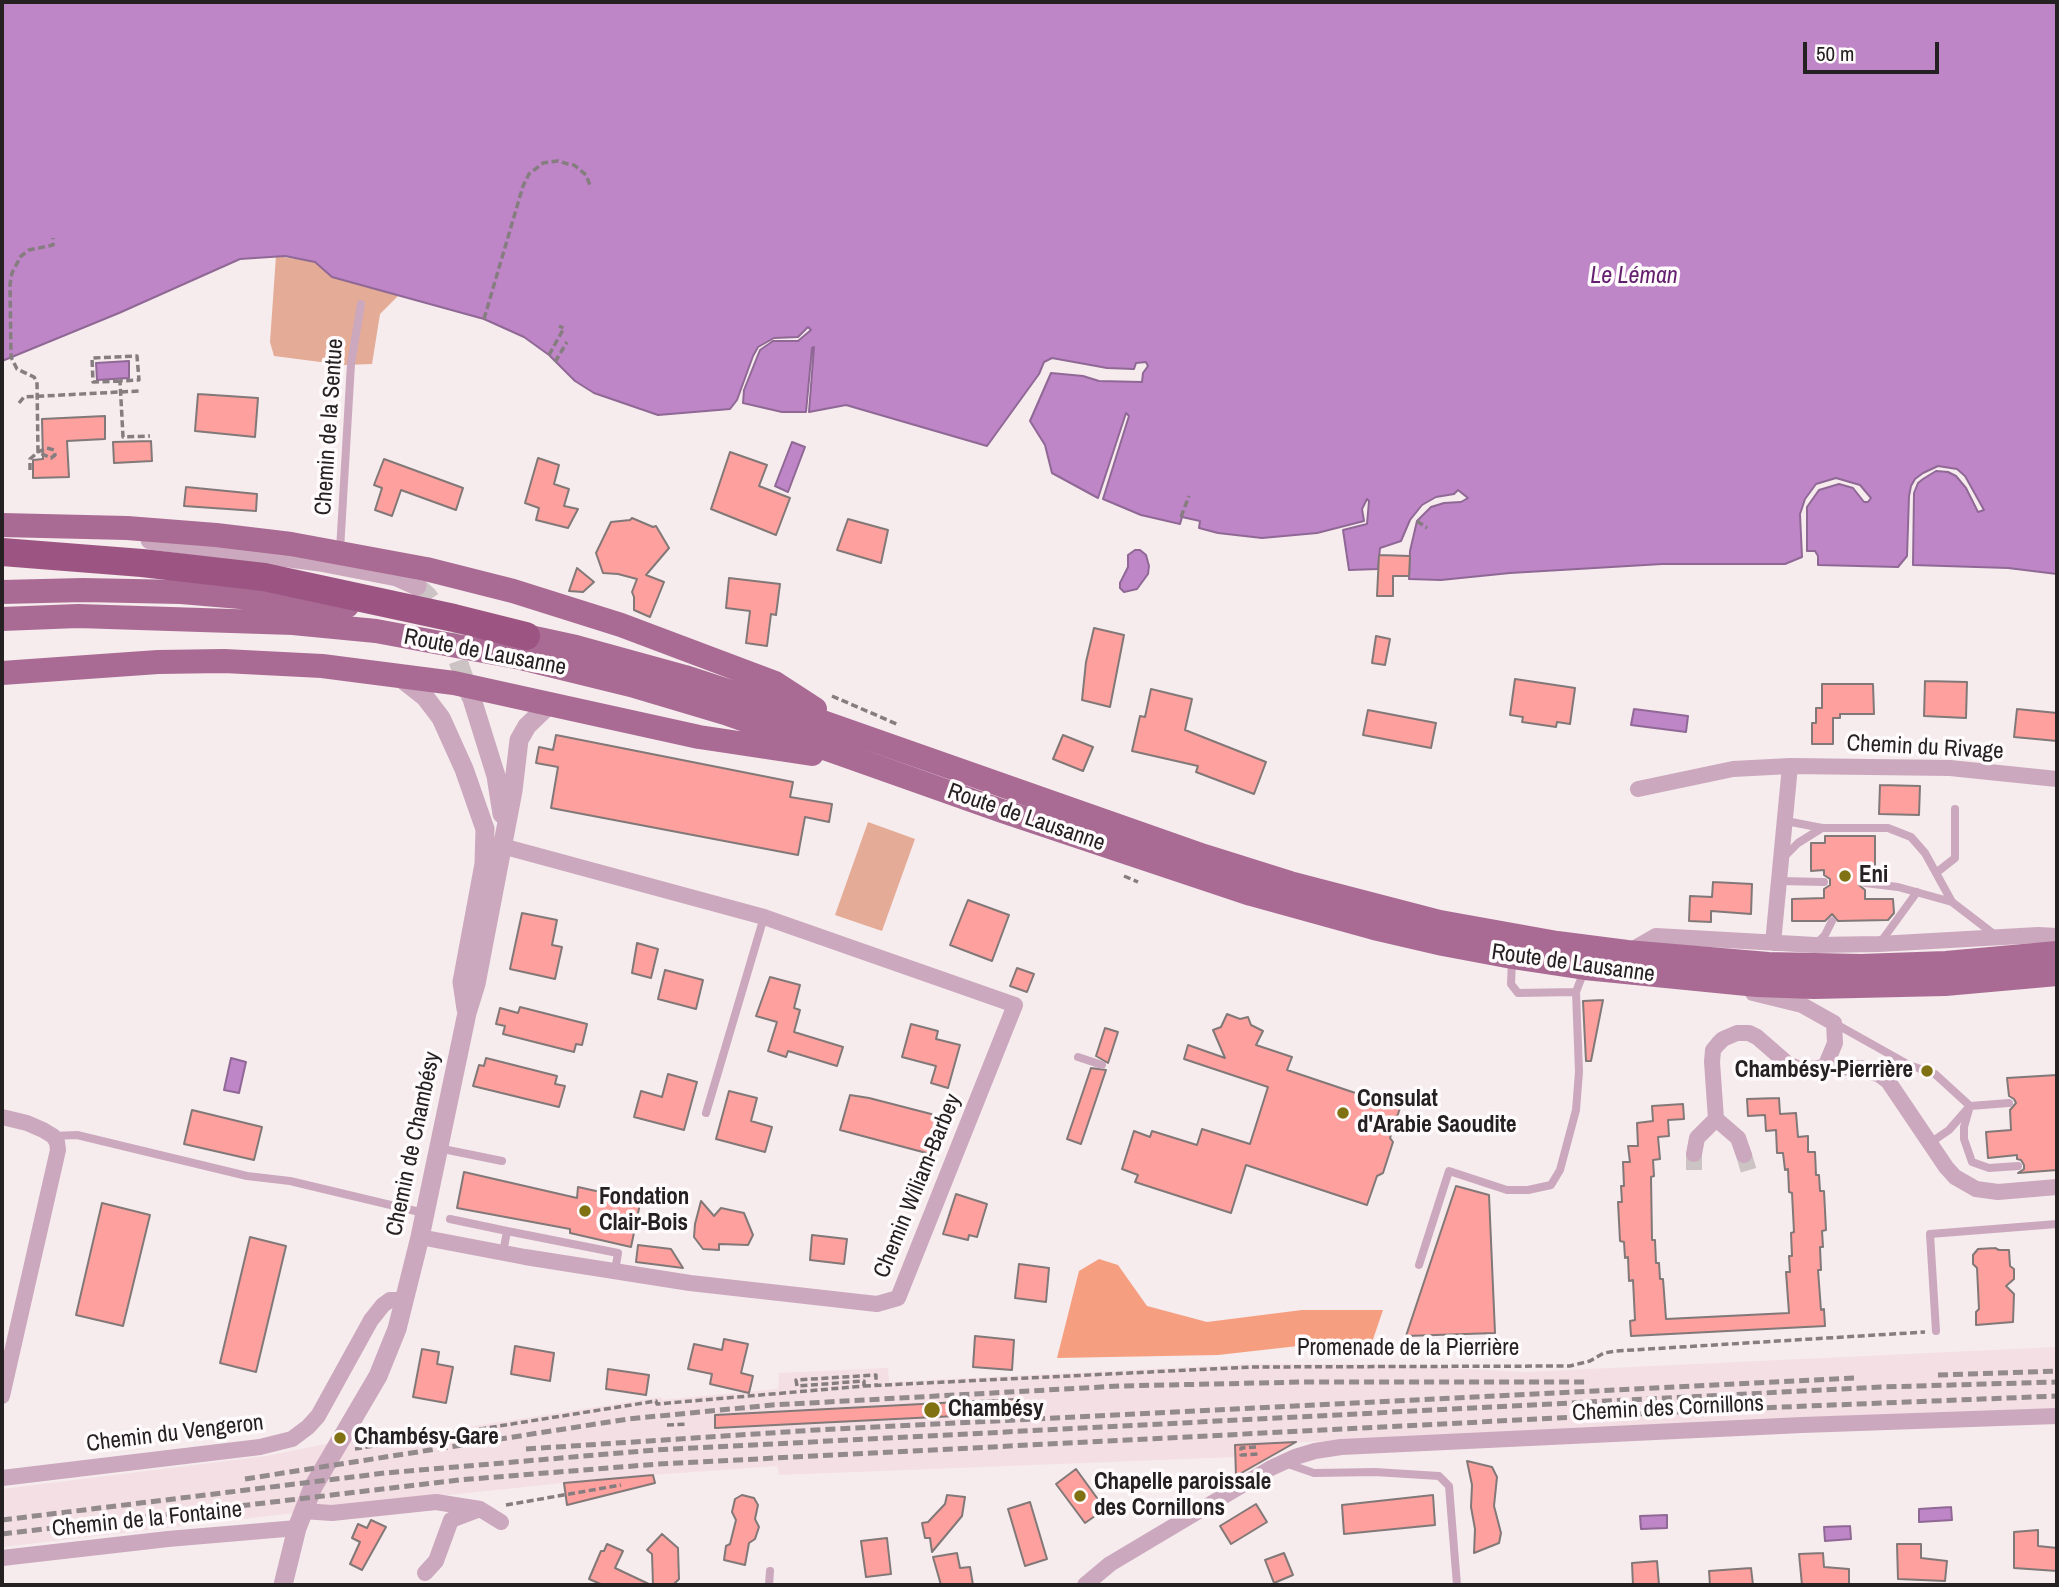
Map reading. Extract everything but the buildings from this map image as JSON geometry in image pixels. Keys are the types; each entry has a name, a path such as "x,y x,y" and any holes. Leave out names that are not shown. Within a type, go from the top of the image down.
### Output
{"highway":[{"path":"2,552 223,571 371,599 526,636"}],"main road":[{"path":"2,525 85,526 203,533 339,553 470,580 621,625 775,684 851,732"},
{"name":"Route de Lausanne","path":"2,592 131,590 267,597 402,613 526,636 685,677 1290,883 1440,922 1545,941 1756,964 1861,966 1946,963 2057,953"},
{"name":"Route de Lausanne","path":"2,619 78,616 233,619 331,626 423,639 521,658 631,685 771,728 857,760 1251,894 1385,931 1512,957 1698,981 1757,985 1945,984 2057,974"},
{"path":"2,673 103,665 224,661 322,666 467,685 699,737 857,760"}],"street":[{"path":"85,526 167,543 258,553 332,565 397,577 417,586"},
{"path":"397,675 425,697 441,718 464,769 485,829 484,864 462,982 467,1013"},
{"path":"472,699 496,776 503,839"},
{"name":"Chemin de Chambésy","path":"283,1585 300,1519 313,1487 383,1365 405,1300 467,1013 476,985 519,740 527,726 551,703"},
{"path":"1773,943 1790,766"},
{"name":"Chemin du Rivage","path":"1638,789 1733,769 1790,766 1950,768 2057,779"},
{"name":"Chemin Wiliam-Barbey","path":"420,1237 690,1283 877,1304 898,1298 1015,1005 764,917 503,839"},
{"name":"Route de Lausanne","path":"1627,952 1656,936 1815,945 2057,936"},
{"path":"1698,981 1802,1005 1834,1023 1835,1043 1825,1067"},
{"path":"1744,1154 1738,1138 1716,1119 1713,1050 1730,1035 1744,1033 1757,1037 1788,1064 1802,1070 1825,1067 1861,1068 1880,1075 1888,1081 1955,1177 1976,1189 1998,1192 2057,1186"},
{"path":"2,1117 27,1123 53,1136 58,1150 57,1165 2,1396"},
{"path":"1694,1154 1697,1138 1716,1119"},
{"name":"Chemin du Vengeron","path":"2,1478 260,1447 292,1439 318,1416 383,1305 390,1300 405,1300"},
{"name":"Chemin des Cornillons","path":"1085,1585 1110,1563 1277,1465 1315,1451 1341,1447 1925,1419 2057,1416"},
{"name":"Chemin de la Fontaine","path":"2,1558 168,1539 331,1513 423,1502 480,1509"},
{"path":"425,1573 436,1560 451,1520 480,1509 501,1522"}],"lane":[{"name":"Chemin de la Sentue","path":"339,553 351,364 361,304"},
{"path":"1936,873 1955,859 1955,809"},
{"path":"1786,821 1822,828 1888,828 1911,837 1925,853 1952,902"},
{"path":"1783,858 1798,843 1822,828"},
{"path":"1780,881 1824,882"},
{"path":"1865,883 1898,887 1952,902 1998,938"},
{"path":"1880,944 1917,892"},
{"path":"706,1113 764,917"},
{"path":"1815,945 1825,935 1832,921"},
{"path":"1512,957 1511,984 1518,993 1576,992"},
{"path":"1419,1265 1449,1171 1507,1190 1528,1190 1551,1185 1560,1170 1576,1110 1579,1072 1576,992 1585,968"},
{"path":"1834,1023 1909,1065 1935,1074 1970,1106"},
{"path":"1077,1057 1102,1065"},
{"path":"1930,1143 1949,1130 1970,1106 2009,1103"},
{"path":"1970,1106 1964,1127 1964,1139 1972,1162 1989,1168 2018,1166"},
{"path":"53,1136 77,1135 247,1176 290,1181 424,1213"},
{"path":"438,1147 502,1161"},
{"path":"450,1219 618,1252 615,1271"},
{"path":"1936,1331 1930,1234 2057,1224"},
{"path":"503,1253 507,1231"},
{"path":"1277,1465 1314,1473 1431,1474 1446,1480 1449,1486 1457,1585"},
{"path":"769,1585 770,1571"}],"path":[{"path":"484,319 529,173 543,163 558,161 574,165 586,175 592,187"},
{"path":"30,470 30,459 38,452 38,396 34,377 18,369 11,357 10,284 12,273 22,256 29,250 53,245 53,238"},
{"path":"549,355 564,328 559,326"},
{"path":"555,362 567,342"},
{"path":"137,356 139,380 121,381 93,382 92,358 137,356"},
{"path":"121,381 123,437 150,436"},
{"path":"19,403 24,397 139,391"},
{"path":"1181,517 1189,496"},
{"path":"1417,521 1427,528"},
{"path":"890,720 901,726"},
{"path":"1124,876 1138,882"},
{"name":"Promenade de la Pierrière","path":"797,1388 1252,1368 1570,1366 1616,1351 1936,1331"},
{"path":"402,1441 656,1401 657,1404 797,1388 796,1380 876,1375 876,1385"},
{"path":"667,1425 688,1423"},
{"path":"1256,1447 1241,1448 1241,1455 1266,1454 1277,1465"},
{"path":"480,1509 621,1485"}],"shaded area":[{"path":"276,256 315,262 333,277 399,295 380,314 372,364 344,365 274,356 270,342"},
{"path":"868,822 915,839 882,931 835,915"},
{"path":"1099,1259 1118,1265 1147,1306 1207,1322 1302,1310 1383,1310 1369,1351 1298,1346 1218,1355 1057,1358 1079,1271"},
{"path":"2057,1347 2057,1408 1236,1445 1236,1457 779,1475 777,1466 609,1478 2,1547 2,1489 266,1456 370,1435 372,1442 661,1397 662,1400 778,1389 779,1373 888,1368 889,1382 1256,1364 1371,1364 1525,1372"}],"water":[{"name":"Le Léman","path":"2,2 2057,2 2057,574 2008,568 1913,565 1914,493 1923,479 1936,471 1956,476 1966,488 1978,512 1984,510 1965,476 1957,469 1938,466 1923,473 1911,486 1907,556 1898,567 1818,565 1815,551 1807,551 1807,507 1819,490 1839,484 1853,488 1864,502 1871,498 1860,485 1836,478 1816,484 1805,499 1800,514 1802,557 1785,564 1662,564 1441,580 1409,579 1410,551 1417,521 1431,507 1461,502 1468,498 1458,490 1454,494 1436,497 1422,505 1410,520 1401,541 1380,548 1378,569 1349,570 1343,530 1367,524 1367,499 1362,509 1364,521 1317,533 1262,538 1218,533 1199,528 1200,521 1182,517 1180,524 1141,515 1103,499 1129,416 1126,413 1098,498 1052,473 1045,445 1030,421 1051,373 1083,376 1099,381 1142,382 1143,373 1148,366 1146,362 1136,363 1134,369 1107,368 1052,358 1044,362 1039,374 987,446 846,405 809,412 814,347 806,412 782,412 743,403 744,390 760,350 773,341 798,341 811,330 808,327 798,337 774,338 758,347 737,400 730,409 658,415 594,393 575,381 549,355 524,337 484,319 332,277 315,262 285,256 240,259 2,361"},
{"path":"129,361 129,378 97,380 96,363"},
{"path":"792,442 805,447 788,492 775,486"},
{"path":"1135,550 1146,555 1148,574 1137,589 1124,592 1120,583 1128,567 1128,555"},
{"path":"1634,709 1688,716 1686,732 1631,725"},
{"path":"231,1058 246,1062 239,1093 224,1090"},
{"path":"1951,1507 1952,1520 1919,1522 1919,1509"},
{"path":"1667,1515 1667,1528 1641,1529 1640,1516"},
{"path":"1850,1526 1851,1539 1825,1541 1824,1527"}],"tunnel":[{"path":"417,586 428,596 443,618 471,698"},
{"path":"1694,1154 1694,1170"},
{"path":"1744,1155 1749,1172"}],"railway":[{"path":"1938,1375 2057,1371"},
{"path":"526,1449 816,1430 1854,1378"},
{"path":"245,1479 628,1419 772,1405 1120,1386 1304,1382 1587,1382"},
{"path":"2,1520 385,1473 655,1450 1881,1387 2057,1382"},
{"path":"2,1534 459,1480 658,1464 1734,1409 2057,1396"}],"place":[{"name":"Eni","path":"1845,876"},
{"name":"Chambésy-Pierrière","path":"1927,1071"},
{"name":"Consulat d'Arabie Saoudite","path":"1343,1113"},
{"name":"Fondation Clair-Bois","path":"585,1211"},
{"name":"Chambésy","path":"932,1410"},
{"name":"Chambésy-Gare","path":"340,1438"},
{"name":"Chapelle paroissale des Cornillons","path":"1080,1496"}]}
